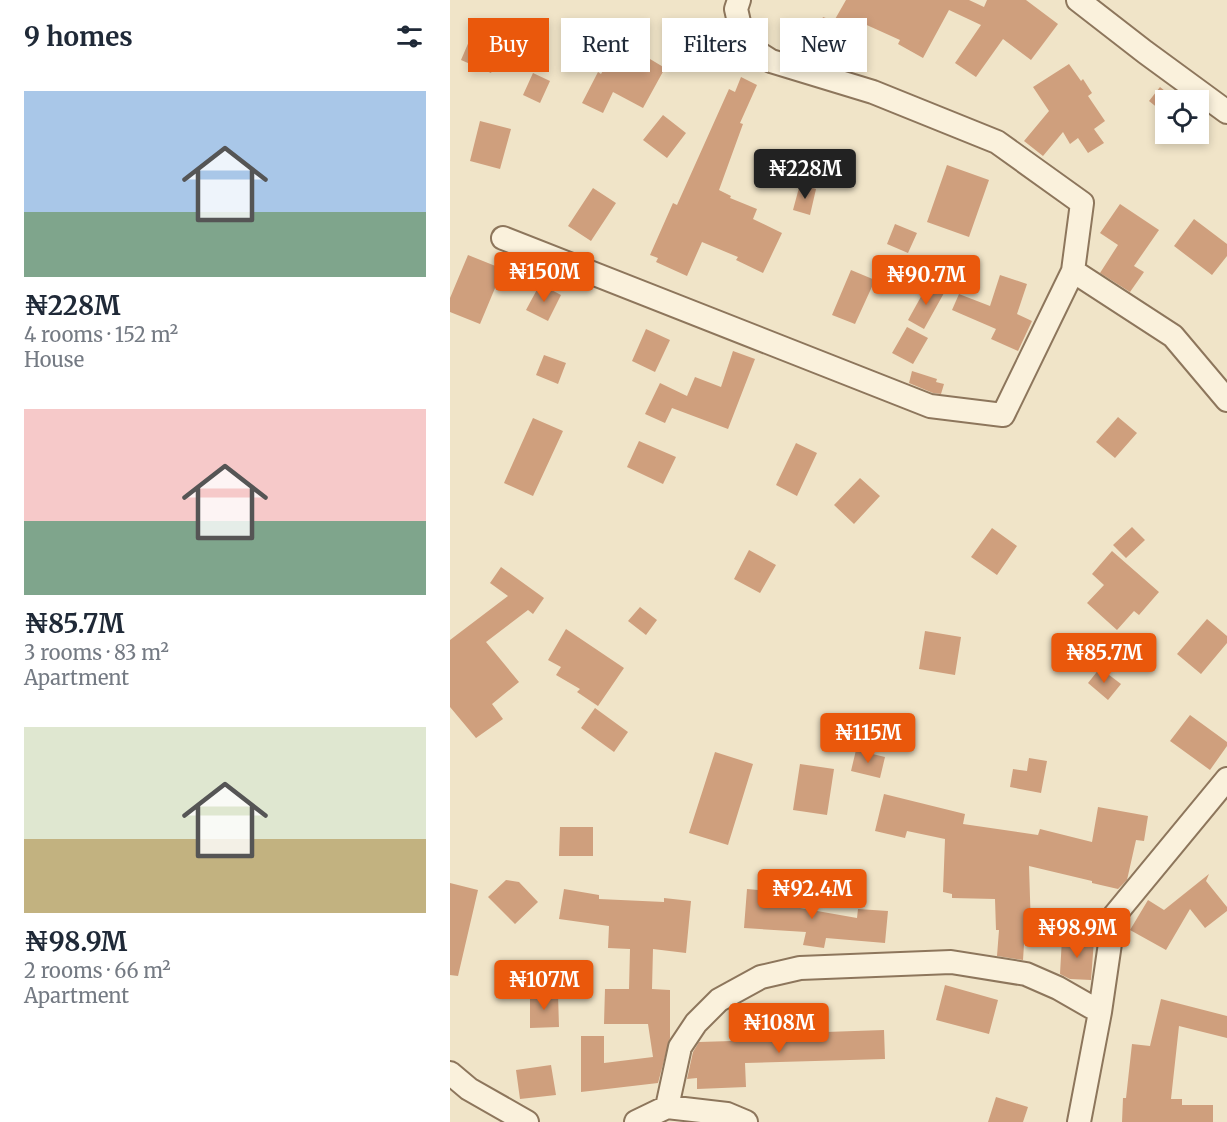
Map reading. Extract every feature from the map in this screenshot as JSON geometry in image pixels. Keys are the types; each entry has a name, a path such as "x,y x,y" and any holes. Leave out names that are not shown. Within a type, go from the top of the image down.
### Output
{"street":[{"path":"503,238 930,406 1003,415 1072,271 1082,203 997,142 873,92 771,61 744,44 736,9 740,0"},
{"path":"1078,0 1227,112"},
{"path":"1072,271 1173,336 1227,400"},
{"path":"1078,1122 1100,1012 1114,916 1227,779"},
{"path":"667,1107 680,1047 696,1023 719,1000 761,977 800,968 951,962 1026,974 1058,988 1100,1012"},
{"path":"450,1073 469,1089 527,1122"},
{"path":"636,1122 667,1107 727,1114 746,1122"}],"building":[{"path":"846,0 969,0 984,7 987,0 1026,0 1058,24 1031,60 1003,39 976,77 955,63 981,25 949,10 923,58 898,44 900,40 867,25 867,18 836,18"},
{"path":"468,44 468,63 461,60"},
{"path":"650,59 662,66 663,72 643,108 613,92 603,113 582,103 598,72 601,74 602,72 650,72"},
{"path":"1069,64 1092,93 1088,96 1105,121 1094,129 1104,143 1088,153 1078,138 1070,144 1063,132 1043,156 1024,141 1049,111 1033,87"},
{"path":"533,73 550,81 540,103 523,95"},
{"path":"741,77 757,85 740,123 743,124 719,190 731,196 730,198 757,209 753,219 782,233 763,273 736,260 738,257 702,242 687,276 656,262 658,258 650,255 673,203 677,205 729,89 735,92"},
{"path":"1155,93 1155,106 1149,101"},
{"path":"663,115 686,133 667,158 643,140"},
{"path":"480,121 511,129 500,169 470,161"},
{"path":"947,165 989,180 969,237 927,222"},
{"path":"800,184 816,189 810,215 793,210"},
{"path":"593,188 616,203 591,241 568,226"},
{"path":"1120,204 1159,230 1134,266 1144,272 1130,292 1100,273 1118,245 1100,233"},
{"path":"1194,219 1227,244 1227,256 1212,275 1174,246"},
{"path":"895,224 917,233 908,253 887,244"},
{"path":"468,255 503,269 480,324 450,312 450,298"},
{"path":"851,270 875,280 855,324 832,315"},
{"path":"1000,275 1027,284 1017,314 1032,321 1018,351 991,339 996,329 952,310 959,294 990,306"},
{"path":"540,284 561,295 548,321 526,310"},
{"path":"928,284 944,293 924,329 908,320"},
{"path":"907,327 928,338 913,364 892,353"},
{"path":"646,329 670,340 655,372 632,361"},
{"path":"733,351 755,359 728,429 672,408 665,423 645,414 660,383 687,396 695,377 721,387"},
{"path":"544,355 566,363 558,384 536,375"},
{"path":"912,371 937,379 936,382 944,384 941,394 909,383"},
{"path":"1118,417 1137,433 1115,458 1096,442"},
{"path":"533,418 563,431 533,496 504,483"},
{"path":"639,441 676,457 663,484 627,467"},
{"path":"796,443 817,453 797,496 776,485"},
{"path":"860,478 880,496 854,524 834,505"},
{"path":"1132,527 1145,540 1126,558 1113,545"},
{"path":"992,528 1017,546 997,575 971,557"},
{"path":"749,550 776,565 760,593 734,579"},
{"path":"1112,551 1159,592 1139,615 1134,611 1117,630 1087,603 1104,585 1092,574"},
{"path":"501,567 544,598 533,614 528,610 486,642 519,682 492,704 503,719 476,738 450,707 450,640 508,596 490,583"},
{"path":"640,607 657,620 646,635 628,621"},
{"path":"1207,619 1227,636 1227,643 1201,674 1177,654"},
{"path":"566,629 624,668 598,706 577,692 580,689 556,675 561,667 548,660"},
{"path":"925,631 961,637 955,675 919,669"},
{"path":"1100,668 1121,684 1108,700 1088,683"},
{"path":"595,708 628,732 614,752 581,728"},
{"path":"1190,715 1227,742 1227,746 1210,770 1170,741"},
{"path":"856,750 885,757 880,778 851,771"},
{"path":"715,752 753,764 728,845 689,833"},
{"path":"1029,758 1047,761 1041,793 1010,787 1013,769 1027,771"},
{"path":"800,764 834,769 827,815 793,810"},
{"path":"884,794 965,814 963,824 1038,835 1040,829 1092,842 1098,807 1148,816 1144,841 1136,840 1127,880 1118,889 1029,866 1031,929 1025,929 1023,960 997,956 999,930 996,930 995,899 952,898 952,894 943,892 945,839 907,831 905,838 875,831"},
{"path":"560,827 593,827 593,856 559,856"},
{"path":"1209,874 1206,881 1227,907 1227,911 1205,928 1190,909 1166,950 1130,930 1148,900 1164,910"},
{"path":"506,880 519,882 538,902 515,924 488,897"},
{"path":"450,883 478,890 458,976 450,975"},
{"path":"564,889 599,895 599,899 664,902 664,898 691,901 686,953 653,949 652,989 670,990 670,1038 658,1083 581,1092 581,1036 604,1036 604,1063 653,1057 648,1024 604,1024 605,989 629,989 630,949 608,948 609,926 559,919"},
{"path":"747,889 784,892 783,905 857,918 858,909 888,911 885,943 826,938 824,948 803,945 806,932 744,928"},
{"path":"1062,938 1094,940 1091,980 1070,979 1060,974"},
{"path":"945,985 998,1000 989,1034 936,1020"},
{"path":"530,994 558,994 559,1027 530,1028"},
{"path":"1161,999 1227,1016 1227,1038 1179,1026 1171,1099 1182,1099 1182,1105 1213,1105 1213,1122 1122,1122 1123,1098 1126,1098 1132,1044 1150,1046"},
{"path":"884,1030 885,1059 745,1063 746,1087 697,1089 697,1078 687,1079 693,1052 699,1042 767,1040 767,1034"},
{"path":"551,1065 556,1095 520,1099 516,1070"},
{"path":"996,1097 1028,1107 1023,1122 988,1122"}]}
